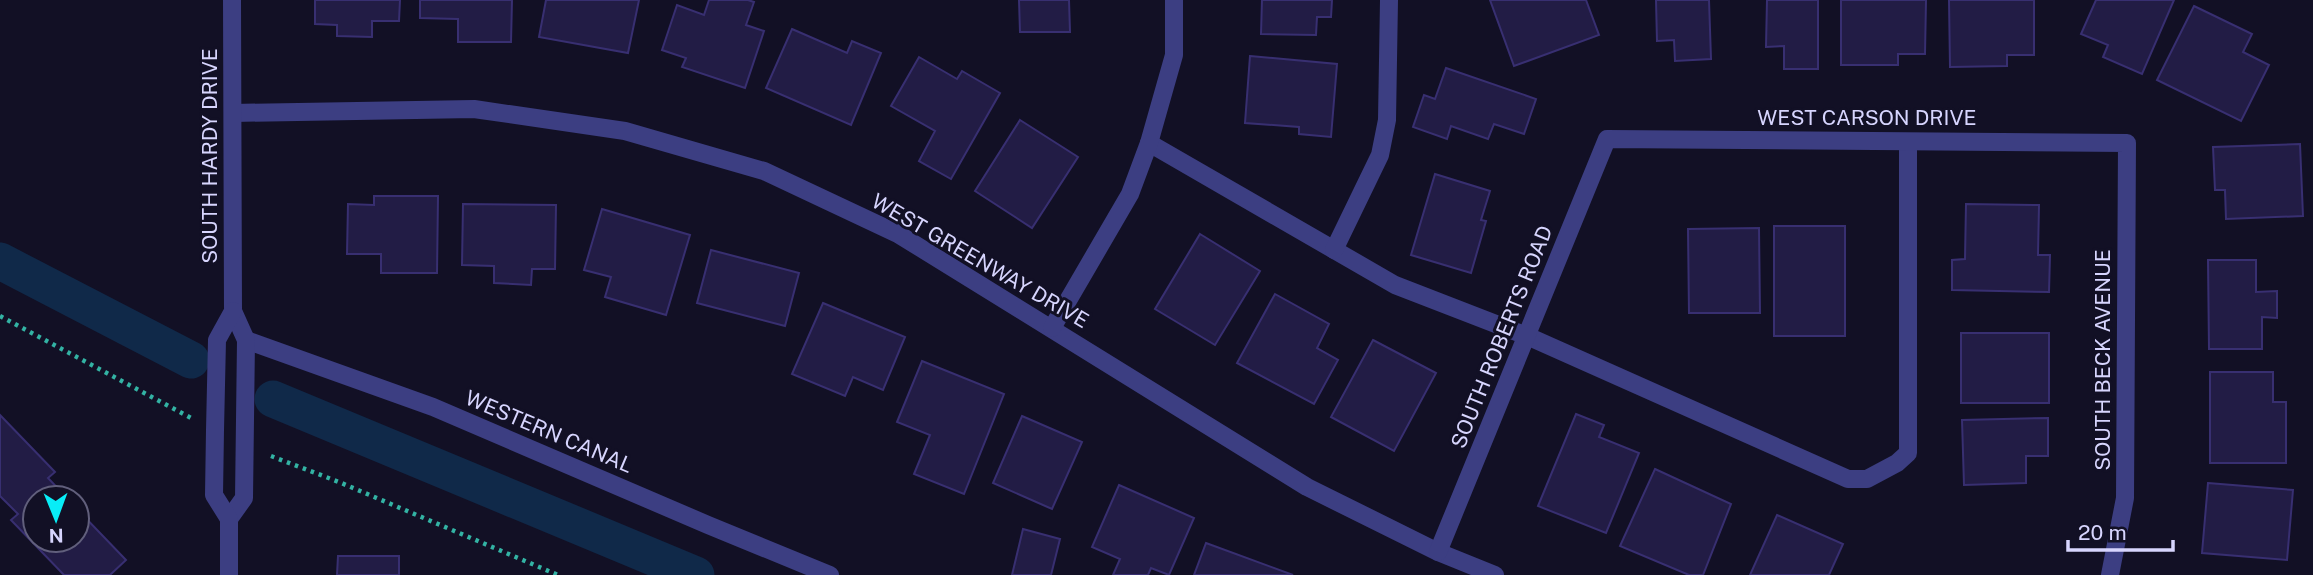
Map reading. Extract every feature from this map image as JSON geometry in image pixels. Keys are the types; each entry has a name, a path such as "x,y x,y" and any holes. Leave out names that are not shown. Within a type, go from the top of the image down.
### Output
{"street":[{"name":"SOUTH HARDY DRIVE","path":"229,519 244,498 246,340 233,311 232,0"},
{"path":"1052,328 1130,194 1149,143 1174,55 1174,0"},
{"path":"1334,250 1380,155 1387,120 1389,0"},
{"name":"WEST GREENWAY DRIVE","path":"233,113 474,109 625,131 764,171 898,234 1307,487 1438,552 1494,575"},
{"name":"WEST CARSON DRIVE","path":"1607,139 2127,143"},
{"name":"SOUTH ROBERTS ROAD","path":"1438,552 1607,139"},
{"path":"1149,143 1395,285 1527,336 1848,480 1867,479 1897,463 1908,453 1908,142"},
{"name":"SOUTH BECK AVENUE","path":"2110,575 2125,498 2127,143"},
{"name":"SOUTH HARDY DRIVE","path":"229,575 229,519 214,495 218,340 233,311"},
{"name":"WESTERN CANAL","path":"246,340 433,407 830,575"}],"path":[{"path":"0,316 195,421"},
{"path":"266,455 339,482 558,575"}],"building":[{"path":"315,0 400,0 399,21 372,21 372,37 337,36 337,25 315,24"},
{"path":"420,0 512,0 511,42 458,42 458,19 420,18"},
{"path":"546,0 639,0 628,53 539,37"},
{"path":"709,0 754,2 746,25 764,31 745,88 682,67 686,58 662,50 677,5 704,15"},
{"path":"1019,0 1069,0 1070,32 1020,32"},
{"path":"1262,0 1332,0 1331,17 1317,17 1316,35 1261,34"},
{"path":"1490,0 1586,0 1599,35 1514,66"},
{"path":"1656,0 1709,0 1711,59 1675,61 1674,40 1657,41"},
{"path":"1767,0 1818,0 1818,69 1784,69 1784,46 1766,47"},
{"path":"1841,0 1926,0 1925,54 1898,54 1898,65 1841,65"},
{"path":"1949,0 2034,0 2034,55 2007,55 2007,66 1950,67"},
{"path":"2096,0 2174,0 2142,74 2103,57 2108,45 2081,34"},
{"path":"2194,6 2252,34 2243,52 2269,65 2241,121 2157,80"},
{"path":"792,29 847,53 852,41 881,53 851,125 766,88"},
{"path":"1250,56 1337,64 1331,137 1299,134 1299,127 1245,123"},
{"path":"919,57 957,79 962,71 1000,93 951,179 919,161 935,131 891,106"},
{"path":"1446,68 1536,99 1524,134 1494,124 1488,139 1451,126 1447,139 1413,127 1424,95 1435,99"},
{"path":"1020,120 1078,157 1032,228 975,191"},
{"path":"2300,144 2303,216 2226,219 2225,190 2215,190 2213,147"},
{"path":"1435,174 1490,191 1481,220 1486,221 1471,273 1411,255"},
{"path":"374,196 438,196 437,273 381,273 381,254 347,254 348,204 374,205"},
{"path":"463,204 556,205 555,269 532,269 531,285 494,283 494,266 462,265"},
{"path":"1966,204 2039,205 2038,255 2050,255 2049,292 1952,290 1952,260 1965,259"},
{"path":"602,209 690,235 666,315 605,297 611,277 584,270"},
{"path":"1774,226 1845,226 1845,336 1774,336"},
{"path":"1759,228 1760,313 1689,313 1688,229"},
{"path":"1200,234 1260,271 1215,345 1155,309"},
{"path":"711,250 799,273 785,326 697,303"},
{"path":"2208,260 2256,260 2256,292 2277,291 2277,318 2262,317 2262,349 2209,349"},
{"path":"1275,294 1329,324 1317,348 1338,360 1314,404 1237,363"},
{"path":"823,303 905,337 883,390 853,377 845,396 792,374"},
{"path":"1961,333 2049,333 2049,403 1961,403"},
{"path":"1373,340 1436,373 1394,451 1331,417"},
{"path":"922,361 1004,394 964,494 914,474 930,435 897,422"},
{"path":"2210,372 2273,372 2273,402 2286,402 2286,463 2210,463"},
{"path":"1576,414 1604,425 1599,437 1639,453 1606,533 1538,506"},
{"path":"0,415 55,472 48,478 54,484 21,484 21,530 11,520 18,514 0,496"},
{"path":"1022,416 1082,442 1052,509 993,483"},
{"path":"2048,418 2048,456 2026,456 2026,483 1964,485 1962,420"},
{"path":"1655,469 1731,504 1703,575 1689,575 1620,546"},
{"path":"2208,483 2293,490 2287,560 2202,553"},
{"path":"1119,485 1194,518 1169,575 1151,568 1148,575 1113,575 1120,559 1092,547"},
{"path":"1777,515 1843,544 1829,575 1750,575"},
{"path":"91,524 126,560 110,575 64,575 44,554 91,554"},
{"path":"1023,529 1060,539 1051,575 1012,575"},
{"path":"1206,543 1293,575 1194,575"},
{"path":"338,556 399,556 399,575 337,575"}],"waterway":[{"path":"0,261 191,360"},
{"path":"273,399 696,575"}]}
